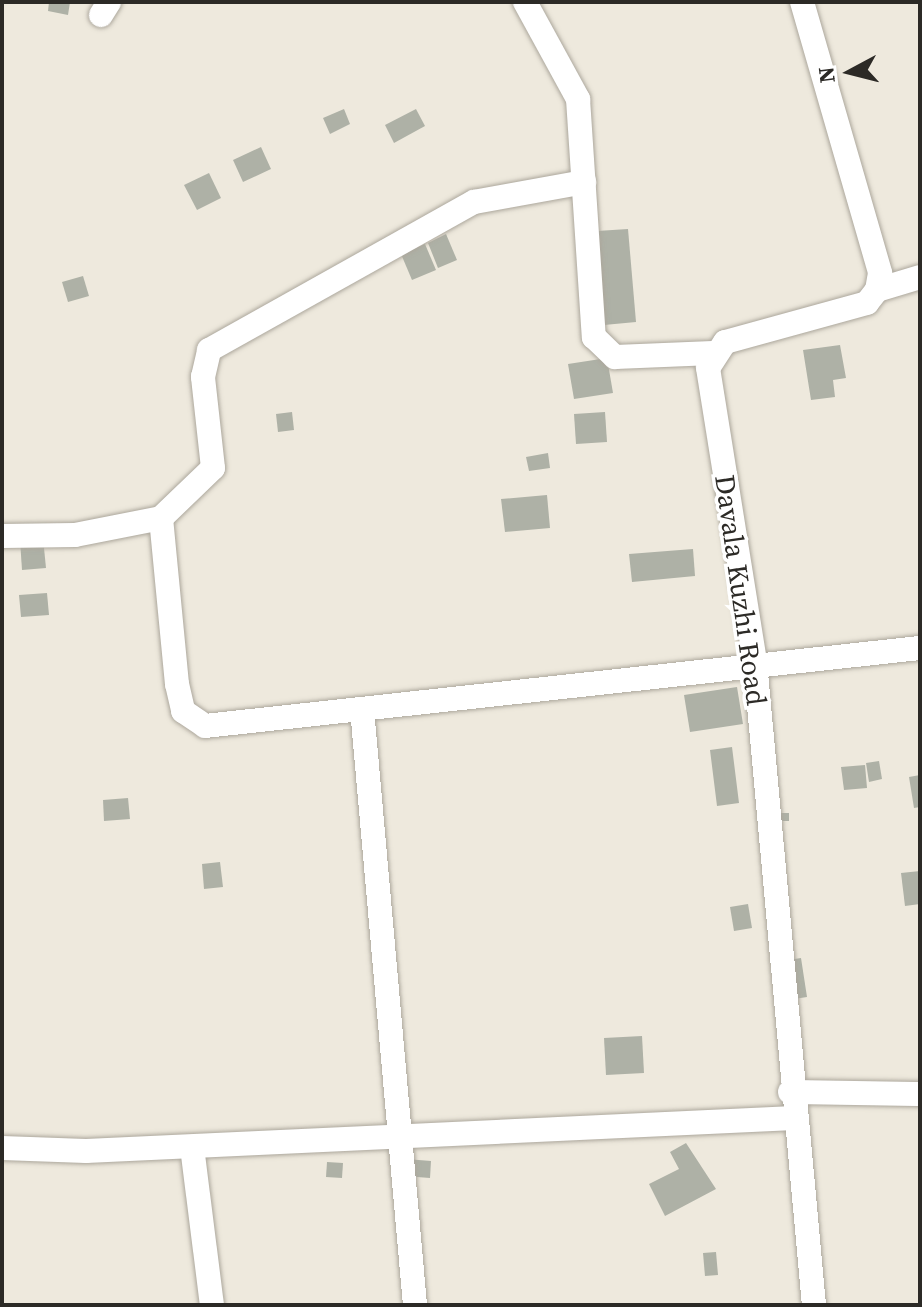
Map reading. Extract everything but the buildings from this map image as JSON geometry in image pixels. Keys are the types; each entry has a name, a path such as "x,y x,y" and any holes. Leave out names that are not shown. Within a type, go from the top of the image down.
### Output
{"street":[{"path":"525,2 570,73 584,182 594,337 602,352 713,353 725,342 867,303 877,290 880,273 802,2"},
{"path":"2,536 75,535 161,518 213,468 203,377 209,350 474,202 584,182"},
{"path":"877,290 920,277"},
{"name":"Davala Kuzhi Road","path":"713,353 708,368 755,662 790,1092 814,1305"},
{"path":"161,518 177,684 193,721 222,725 755,662 920,648"},
{"path":"362,709 415,1305"},
{"path":"790,1092 920,1094"},
{"path":"2,1148 192,1147 794,1118"},
{"path":"192,1147 212,1305"}]}
